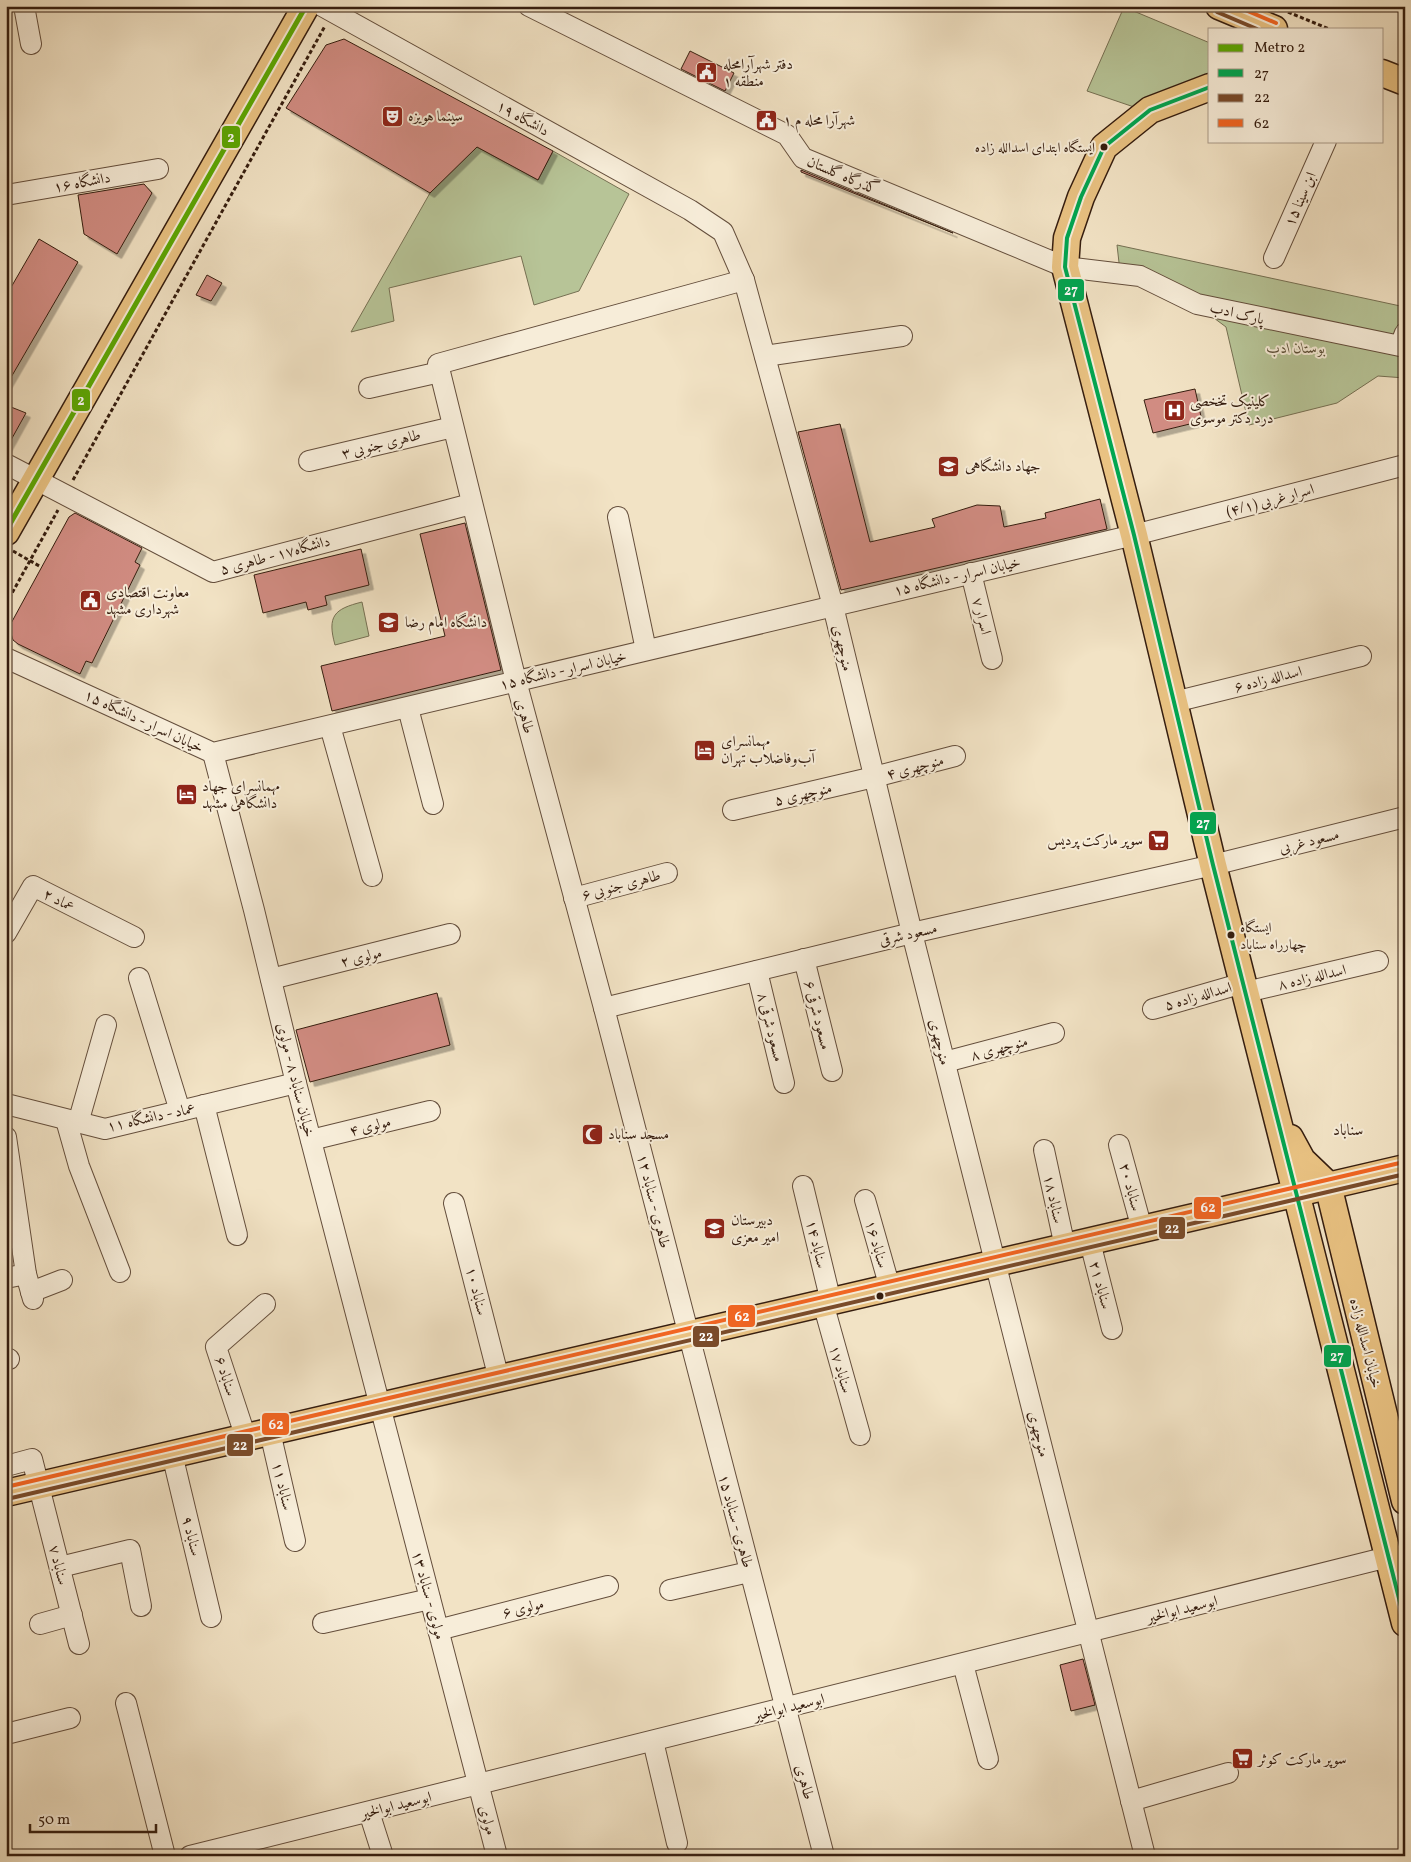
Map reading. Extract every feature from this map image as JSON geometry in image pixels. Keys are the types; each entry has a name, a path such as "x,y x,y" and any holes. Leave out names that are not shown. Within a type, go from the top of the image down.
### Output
{"main road":[{"path":"6,532 306,6"},
{"path":"1222,7 1278,19"},
{"name":"خیابان اسدالله زاده","path":"1208,88 1150,110 1104,147 1078,206 1067,238 1065,267 1134,535 1213,865 1405,1623"},
{"path":"1275,1109 1302,1160 1328,1186"},
{"path":"6,1493 1405,1168"},
{"name":"خیابان اسدالله زاده","path":"1328,1186 1405,1501"}],"street":[{"path":"24,6 31,44"},
{"name":"گذرگاه گلستان","path":"529,6 787,135 803,158 1065,267"},
{"name":"دانشگاه ۱۹","path":"327,9 690,210 723,232"},
{"name":"ابن سینا ۱۵","path":"1274,258 1326,142"},
{"name":"دانشگاه ۱۶","path":"6,195 158,169"},
{"name":"منوچهری","path":"723,232 744,280 833,606 912,933 1090,1632 1144,1856"},
{"name":"پارک ادب","path":"1065,267 1140,276 1197,304 1400,346 1405,334"},
{"path":"369,388 744,280"},
{"path":"765,356 902,336"},
{"name":"طاهری","path":"439,368 516,681 604,1008"},
{"name":"طاهری جنوبی ۳","path":"309,461 453,427"},
{"name":"دانشگاه۱۷ - طاهری ۵","path":"6,464 213,572 471,504"},
{"name":"اسرار غربی (۴/۱)","path":"1134,535 1405,465"},
{"path":"618,517 646,650"},
{"name":"خیابان اسرار - دانشگاه ۱۵","path":"6,658 213,753 1134,535"},
{"name":"اسرار ۷","path":"971,573 992,658"},
{"name":"اسدالله زاده ۶","path":"1174,702 1361,656"},
{"path":"408,708 434,804"},
{"path":"330,726 372,876"},
{"name":"خیابان سناباد ۸ - مولوی","path":"213,753 380,1406"},
{"name":"منوچهری ۴","path":"874,778 955,756"},
{"name":"منوچهری ۵","path":"733,810 874,778"},
{"name":"مسعود غربی","path":"1213,865 1405,817"},
{"name":"مسعود شرقی","path":"604,1008 912,933 1213,865"},
{"name":"طاهری جنوبی ۶","path":"574,898 667,873"},
{"name":"عماد ۲","path":"6,933 33,886 134,937"},
{"name":"مولوی ۲","path":"271,979 450,934"},
{"name":"مسعود شرقی ۶","path":"804,959 832,1071"},
{"name":"اسدالله زاده ۸","path":"1244,987 1378,961"},
{"name":"مسعود شرقی ۸","path":"757,971 784,1083"},
{"path":"139,978 180,1111"},
{"name":"اسدالله زاده ۵","path":"1153,1009 1244,987"},
{"name":"طاهری - سناباد ۱۲","path":"604,1008 688,1335"},
{"path":"106,1024 72,1121 79,1166 120,1272"},
{"name":"منوچهری ۸","path":"945,1062 1054,1033"},
{"name":"عماد - دانشگاه ۱۱","path":"6,1104 105,1129 296,1083"},
{"path":"204,1106 237,1235"},
{"name":"مولوی ۴","path":"311,1140 430,1111"},
{"path":"6,1137 30,1288"},
{"name":"سناباد ۲۰","path":"1119,1145 1142,1230"},
{"name":"سناباد ۱۸","path":"1044,1150 1065,1247"},
{"name":"سناباد ۱۴","path":"803,1186 827,1303"},
{"name":"سناباد ۱۶","path":"865,1200 890,1288"},
{"name":"سناباد ۱۰","path":"454,1203 499,1379"},
{"name":"سناباد ۲۱","path":"1090,1242 1112,1329"},
{"path":"6,1278 30,1288 62,1280"},
{"name":"سناباد ۱۷","path":"827,1303 860,1435"},
{"name":"سناباد ۶","path":"258,1435 216,1347 265,1304"},
{"name":"طاهری - سناباد ۱۵","path":"688,1335 785,1708"},
{"name":"مولوی - سناباد ۱۳","path":"380,1406 478,1785"},
{"name":"سناباد ۱۱","path":"258,1435 295,1541"},
{"name":"سناباد ۹","path":"172,1454 211,1617"},
{"name":"سناباد ۷","path":"6,1466 32,1459 80,1644"},
{"path":"60,1567 130,1550 141,1606"},
{"name":"ابوسعید ابوالخیر","path":"190,1856 251,1849 370,1812 1388,1557"},
{"path":"670,1590 749,1572"},
{"name":"مولوی ۶","path":"438,1630 608,1586"},
{"path":"323,1623 430,1599"},
{"path":"40,1624 72,1615"},
{"path":"963,1664 988,1759"},
{"path":"126,1703 165,1856"},
{"name":"طاهری","path":"785,1708 824,1856"},
{"path":"6,1734 70,1718"},
{"path":"654,1741 677,1843"},
{"path":"1131,1801 1228,1773"},
{"name":"مولوی","path":"478,1785 497,1856"},
{"path":"370,1812 383,1856"}],"path":[{"path":"6,604 66,496 83,459 327,9"},
{"path":"1278,19 1324,28"},
{"path":"6,547 41,567"}],"green space":[{"path":"1124,7 1208,42 1208,76 1194,79 1134,107 1087,91"},
{"path":"477,147 538,180 553,151 629,194 579,291 534,305 521,256 389,288 394,321 351,332 430,193"},
{"name":"بوستان ادب","path":"1117,245 1405,307 1405,378 1378,376 1337,403 1249,425 1226,327 1159,277 1121,280"},
{"path":"362,602 369,636 335,645 332,627 335,615 345,608"}],"building":[{"name":"سینما هویزه","path":"344,39 553,151 538,180 477,147 430,193 286,108 326,45"},
{"name":"دفتر شهرآرامحله منطقه ۱","path":"690,51 734,73 725,91 681,69"},
{"path":"801,170 953,233 801,172"},
{"path":"144,184 152,193 117,254 84,234 78,195"},
{"path":"39,239 78,262 6,386 6,296"},
{"path":"207,275 222,283 211,301 196,295"},
{"name":"کلینیک تخخصی درد دکتر موسوی","path":"1195,389 1202,421 1153,433 1144,400"},
{"path":"6,405 26,413 6,449"},
{"path":"840,424 870,542 935,527 932,519 977,505 1000,506 1004,527 1046,518 1045,513 1100,499 1107,529 841,590 798,432"},
{"path":"75,513 142,548 135,562 140,565 92,663 86,661 80,674 18,644 13,640 9,627 69,517"},
{"path":"465,523 501,670 332,711 321,666 445,636 420,534"},
{"path":"361,549 369,585 325,596 327,605 308,610 306,602 263,613 254,575"},
{"path":"437,993 450,1045 310,1082 296,1030"},
{"path":"1083,1659 1095,1705 1071,1711 1060,1665"}],"metro line":[{"name":"2","path":"6,531 306,6"}],"transit line":[{"name":"62","path":"1236,6 1276,23"},
{"name":"22","path":"1217,12 1255,28"},
{"name":"27","path":"1208,88 1150,110 1104,147 1081,197 1067,238 1065,267 1134,535 1213,865 1405,1622"},
{"name":"62","path":"6,1487 1404,1162"},
{"name":"22","path":"7,1499 1405,1174"}],"place":[{"name":"دفتر شهرآرامحله منطقه ۱","path":"707,73"},
{"name":"سینما هویزه","path":"392,116"},
{"name":"شهرآرا محله م ۱","path":"767,120"},
{"name":"ایستگاه ابتدای اسدالله زاده","path":"1104,147"},
{"name":"کلینیک تخخصی درد دکتر موسوی","path":"1174,410"},
{"name":"جهاد دانشگاهی","path":"949,466"},
{"name":"معاونت اقتصادی شهرداری مشهد","path":"90,601"},
{"name":"دانشگاه امام رضا","path":"389,622"},
{"name":"مهمانسرای آب‌و‌فاضلاب تهران","path":"705,750"},
{"name":"مهمانسرای جهاد دانشگاهی مشهد","path":"186,795"},
{"name":"سوپر مارکت پردیس","path":"1159,840"},
{"name":"ایستگاه چهارراه سناباد","path":"1231,935"},
{"name":"مسجد سناباد","path":"592,1134"},
{"name":"دبیرستان امیر معزی","path":"715,1229"},
{"name":"سوپر مارکت کوثر","path":"1242,1759"}],"district":[{"name":"سناباد","path":"1348,1129"}]}
